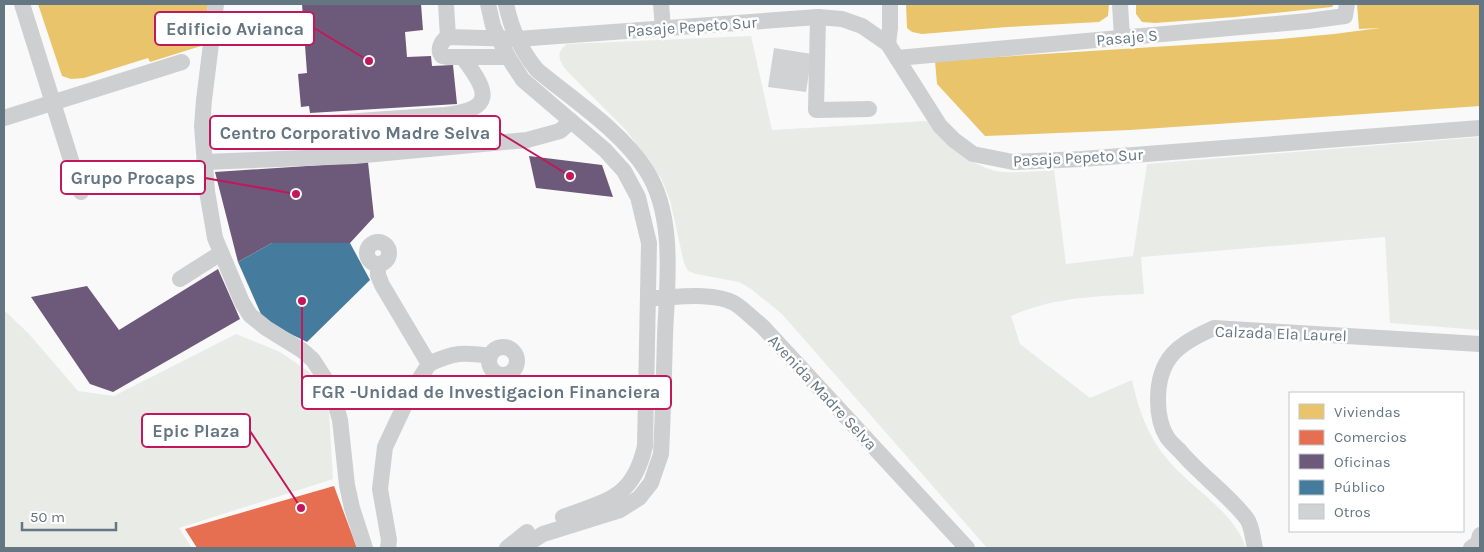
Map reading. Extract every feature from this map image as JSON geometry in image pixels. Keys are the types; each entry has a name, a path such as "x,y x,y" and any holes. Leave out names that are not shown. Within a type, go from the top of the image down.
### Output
{"street":[{"path":"22,4 81,192"},
{"path":"216,4 202,126 204,162 215,238 242,302 250,314 266,328 303,351 313,360 324,376 333,395 340,420 347,485 352,508 365,548"},
{"path":"446,4 448,37 441,42 440,53 442,56 463,58 508,57"},
{"path":"488,4 493,26 508,57 523,80 605,150 624,171 638,197 649,243 645,446 642,460 636,473 628,485 614,497 537,526 523,534 507,548"},
{"path":"506,4 516,39 530,62 537,70 597,118 631,151 646,170 659,196 665,222 667,259 662,454 651,483 639,498 620,510 543,534 521,548"},
{"path":"662,4 663,28"},
{"path":"890,4 892,51"},
{"path":"1120,4 1122,38"},
{"name":"Pasaje S","path":"892,51 1122,38 1345,16 1347,4"},
{"path":"818,17 816,110 869,109"},
{"name":"Pasaje Pepeto Sur","path":"448,37 516,39 818,17 842,19 862,26 892,51 940,126 954,140 972,154 1013,162 1082,159 1480,128"},
{"path":"315,124 445,115 463,113 474,109 483,95 482,85 463,58"},
{"path":"4,118 182,62"},
{"path":"204,162 354,156 528,140 560,131 571,121"},
{"path":"180,279 221,254"},
{"path":"378,264 378,275 386,292 429,364"},
{"name":"Avenida Madre Selva","path":"649,299 721,298 735,303 762,326 967,548"},
{"name":"Calzada Ela Laurel","path":"1255,548 1249,521 1216,486 1187,460 1167,437 1158,414 1158,384 1163,368 1170,357 1189,339 1214,328 1480,344"},
{"path":"388,548 389,540 380,489 385,447 410,394 429,364 446,355 466,353 490,356"},
{"path":"1471,548 1478,543 1480,535"}],"shaded area":[{"path":"751,36 772,130 927,121 966,158 985,168 1008,172 1054,170 1066,264 1133,256 1147,164 1480,137 1480,330 1390,323 1385,237 1141,257 1144,294 1060,301 1011,316 1020,344 1090,398 1132,380 1149,432 1161,451 1178,471 1212,501 1232,522 1246,548 987,548 782,314 751,289 739,282 688,271 684,263 670,200 661,178 626,130 567,71 560,57 563,47 567,44"},
{"path":"4,310 29,334 78,391 114,396 236,334 280,352 309,372 329,412 333,479 179,528 192,548 4,548"}],"building: Viviendas":[{"path":"38,4 208,4 204,45 150,62 148,58 84,78 71,79 62,76"},
{"path":"906,4 1109,4 1108,16 1099,22 922,34 912,32 907,28"},
{"path":"1136,4 1334,4 1332,7 1155,23 1142,22 1136,14"},
{"path":"1357,4 1480,4 1480,106 1130,130 985,136 937,84 935,61 1280,39 1380,28 1359,29"}],"building: Comercios":[{"path":"334,486 357,548 197,548 185,529"}],"building: Oficinas":[{"path":"302,4 421,4 423,30 405,32 407,57 431,56 432,66 453,65 457,104 310,113 309,106 301,107 298,74 307,73"},
{"path":"529,156 602,165 613,197 536,188"},
{"path":"368,162 374,217 350,243 272,243 238,262 215,172"},
{"path":"218,269 240,319 113,392 90,384 31,297 87,286 119,330"}],"building: Público":[{"path":"272,243 350,243 370,280 307,342 264,321 238,262"}],"building: Otros":[{"path":"774,48 812,54 806,92 768,87"}],"place":[{"name":"Edificio Avianca","path":"369,61"},
{"name":"Centro Corporativo Madre Selva","path":"570,176"},
{"name":"Grupo Procaps","path":"296,194"},
{"name":"FGR -Unidad de Investigacion Financiera","path":"302,301"},
{"name":"Epic Plaza","path":"301,508"}]}
